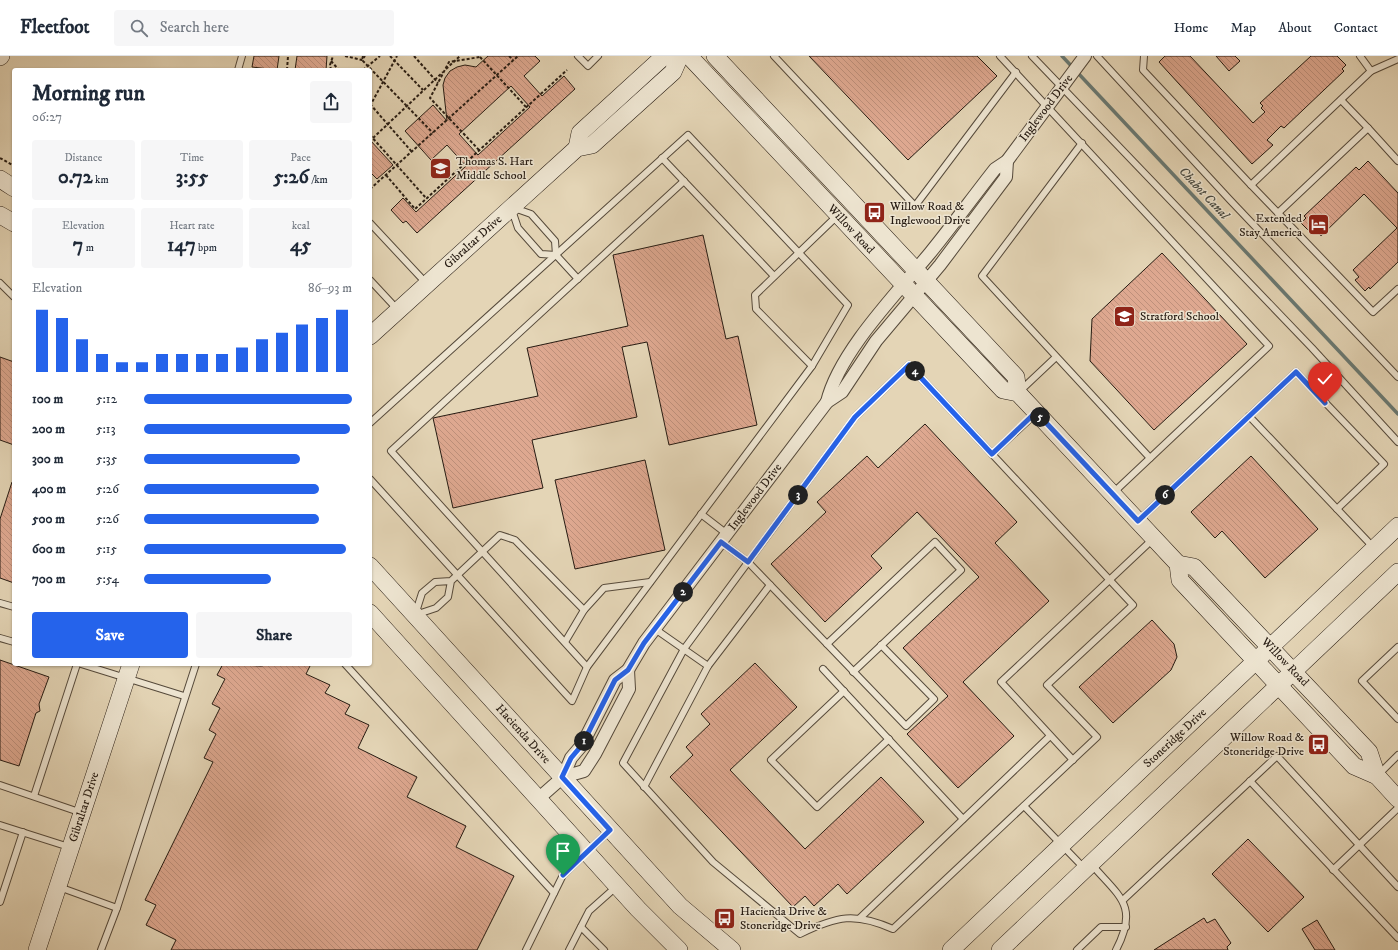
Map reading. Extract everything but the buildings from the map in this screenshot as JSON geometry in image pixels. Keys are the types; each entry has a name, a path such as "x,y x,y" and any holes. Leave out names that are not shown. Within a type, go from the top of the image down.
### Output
{"street":[{"name":"Gibraltar Drive","path":"577,148 580,133 661,59 668,56"},
{"name":"Gibraltar Drive","path":"372,334 577,148 592,145 673,72 680,56"},
{"name":"Willow Road","path":"689,56 1003,390 1018,393 1036,412 1178,564 1180,580 1354,766 1377,776"},
{"name":"Willow Road","path":"715,56 1016,377 1018,393"},
{"name":"Inglewood Drive","path":"538,799 562,777 571,758 582,745 615,680 628,670 655,629 826,402 842,392 909,290 1006,177 1007,161 1085,56"},
{"path":"0,179 12,187"},
{"path":"0,215 12,222"},
{"name":"Stoneridge Drive","path":"951,950 1257,662 1398,526"},
{"name":"Willow Road","path":"1178,564 1194,567 1369,752 1377,776 1398,799"},
{"name":"Hacienda Drive","path":"372,568 680,906 732,950"},
{"path":"1000,950 1398,572"},
{"path":"372,615 586,852 679,950"},
{"name":"Inglewood Drive","path":"562,777 584,771 595,754 629,689 628,670"},
{"name":"Gibraltar Drive","path":"37,950 128,672"}],"lane":[{"path":"239,68 242,56"},
{"path":"578,56 588,66 598,56"},
{"path":"774,56 915,206 1016,72"},
{"path":"1000,56 1269,346 1112,494"},
{"path":"1032,56 1063,85 1312,348 1398,442"},
{"path":"1097,56 1230,200 1398,377"},
{"path":"1144,56 1143,70 1373,312 1398,289"},
{"path":"1360,56 1371,71"},
{"path":"1251,185 1371,71 1398,59"},
{"path":"1341,100 1398,161"},
{"path":"1278,213 1368,128"},
{"path":"372,421 688,135 848,305 812,366 587,666 572,701 372,481"},
{"path":"1082,143 982,276 1150,458"},
{"path":"662,158 774,276"},
{"path":"587,666 391,451 684,181"},
{"path":"511,207 518,228 541,254 556,255"},
{"path":"511,207 531,214 555,241 556,255 578,279"},
{"path":"812,366 756,309 755,295 838,215"},
{"path":"372,225 427,284"},
{"path":"372,282 398,310"},
{"path":"0,283 12,295"},
{"path":"1018,393 1056,357"},
{"path":"909,365 992,454 1133,605 1047,685 1097,737 893,929 860,918 825,922 800,934 713,862 623,764 684,649 855,417 909,365"},
{"path":"1138,521 1296,372 1384,464 1337,509"},
{"path":"992,454 1036,412"},
{"path":"1249,416 1375,549"},
{"path":"701,514 906,726 934,699 881,645"},
{"path":"415,615 436,608 448,597 451,581 500,535 515,540 584,610"},
{"path":"1073,760 1001,682 1154,538"},
{"path":"827,644 935,542 961,570 853,672"},
{"path":"415,615 422,593 435,582 451,581"},
{"path":"565,642 584,610 604,588 650,582"},
{"path":"644,787 708,666 770,585"},
{"path":"0,602 12,606"},
{"path":"655,629 708,666"},
{"path":"0,638 12,641"},
{"path":"1398,647 1362,681 1398,720"},
{"path":"34,796 78,666"},
{"path":"91,666 128,672 184,696"},
{"path":"101,950 116,908 184,696 195,666"},
{"path":"347,666 554,893"},
{"path":"823,669 963,819"},
{"path":"844,691 771,760 817,807 889,740"},
{"path":"860,918 1050,736"},
{"path":"1377,776 1398,755"},
{"path":"1123,900 1277,756 1398,886"},
{"path":"1250,782 1398,938"},
{"path":"0,785 82,812"},
{"path":"1024,806 1062,845 1123,900 1126,911 1126,926 1116,950"},
{"path":"1333,870 1398,808"},
{"path":"0,825 70,848"},
{"path":"526,950 563,875 610,830"},
{"path":"0,902 23,832"},
{"path":"569,950 589,911 618,886"},
{"path":"57,887 116,908"},
{"path":"1077,950 1100,927 1126,926"},
{"path":"581,927 604,950"}],"path":[{"path":"286,68 288,56"},
{"path":"331,68 333,56"},
{"path":"345,56 362,60 368,66"},
{"path":"362,60 364,56"},
{"path":"366,68 380,56"},
{"path":"390,56 423,90"},
{"path":"372,102 397,56"},
{"path":"414,56 438,83"},
{"path":"454,61 460,56"},
{"path":"479,150 430,98 449,62 479,56 526,107"},
{"path":"509,56 513,60"},
{"path":"372,187 450,119 518,56"},
{"path":"331,61 337,68"},
{"path":"372,70 433,133"},
{"path":"426,198 373,138 445,70"},
{"path":"386,176 415,209 567,70"},
{"path":"372,107 412,152"},
{"path":"0,158 12,165"}],"waterway":[{"name":"Chabot Canal","path":"1062,56 1398,414"}],"place":[{"name":"Thomas S. Hart Middle School","path":"441,168"},
{"name":"Willow Road & Inglewood Drive","path":"875,213"},
{"name":"Extended Stay America","path":"1318,225"},
{"name":"Stratford School","path":"1124,316"},
{"name":"Willow Road & Stoneridge Drive","path":"1319,744"},
{"name":"Hacienda Drive & Stoneridge Drive","path":"724,918"}],"route":[{"path":"563,875 610,830 562,777 571,758 582,745 615,680 628,670 644,643 721,542 748,562 855,417 909,365 992,454 1036,412 1138,521 1296,372 1325,403"}]}
